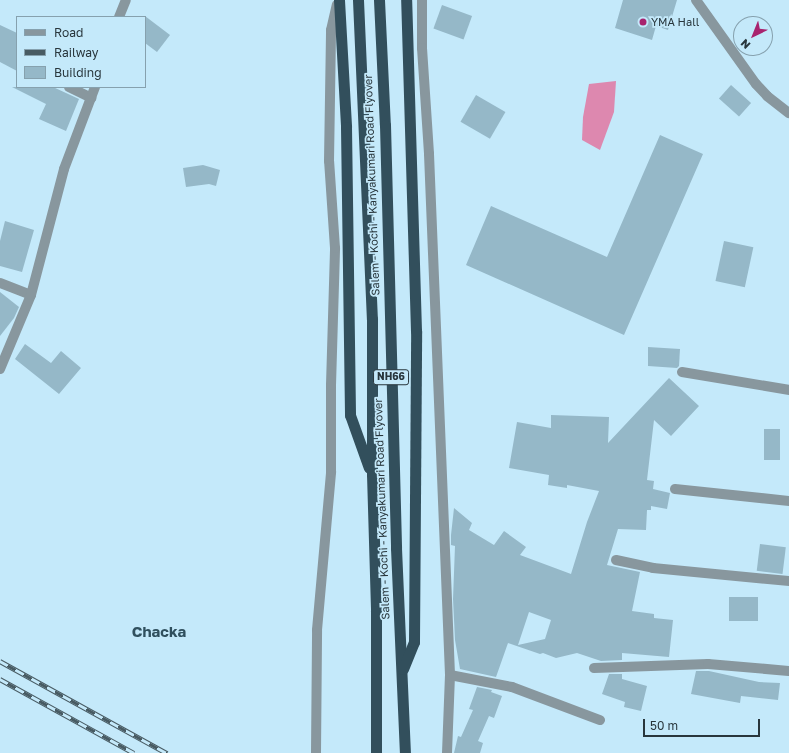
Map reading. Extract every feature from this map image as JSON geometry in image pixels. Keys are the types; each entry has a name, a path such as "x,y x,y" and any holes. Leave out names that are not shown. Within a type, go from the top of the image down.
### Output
{"highway":[{"path":"339,0 346,127 350,415 372,474"},
{"name":"Salem - Kochi - Kanyakumari Road Flyover","path":"358,0 372,319 372,474 376,611 376,753"},
{"name":"Salem - Kochi - Kanyakumari Road Flyover","path":"379,0 385,125 396,548 405,753"},
{"path":"402,671 414,642 416,331 408,134 406,0"}],"street":[{"path":"119,16 126,0"},
{"path":"316,753 317,630 331,472 331,385 335,248 330,161 331,30 339,0"},
{"path":"422,0 422,48 429,154 450,675 447,753"},
{"path":"696,0 756,84 767,96 789,113"},
{"path":"71,88 92,98"},
{"path":"0,369 31,295 64,169 95,88"},
{"path":"0,283 31,295"},
{"path":"682,372 789,390"},
{"path":"675,489 789,501"},
{"path":"616,560 653,568 789,581"},
{"path":"594,668 708,664 789,671"},
{"path":"450,675 512,687 600,720"}],"shaded area":[{"path":"616,81 614,112 600,150 582,140 583,117 589,84"}],"building":[{"name":"YMA Hall","path":"623,0 677,0 668,30 656,26 652,40 615,28"},
{"path":"442,5 472,16 464,39 433,28"},
{"path":"146,17 170,35 157,52 146,44"},
{"path":"0,25 16,33 16,70 0,62"},
{"path":"731,85 751,103 739,116 719,98"},
{"path":"12,87 55,88 79,99 66,131 39,119 46,104"},
{"path":"476,95 505,112 490,139 460,122"},
{"path":"660,135 703,154 624,335 466,265 491,206 607,257"},
{"path":"203,165 220,170 216,186 209,184 186,187 183,168"},
{"path":"5,221 34,230 22,272 0,266 0,241"},
{"path":"724,241 753,247 745,287 715,281"},
{"path":"0,292 19,307 14,318 0,336"},
{"path":"25,344 51,363 61,351 81,368 59,394 15,359"},
{"path":"648,347 680,349 679,366 677,368 648,366"},
{"path":"669,378 699,406 671,436 654,420 647,480 654,481 653,489 670,493 667,509 651,506 651,510 647,510 646,530 618,529 607,565 640,572 632,611 654,614 654,618 673,620 669,657 622,653 622,660 601,661 577,653 556,658 508,643 496,677 460,669 455,640 453,599 455,546 451,545 451,535 454,508 472,523 469,530 494,545 504,531 526,547 520,555 571,574 587,522 599,491 567,485 567,488 548,485 549,475 509,468 517,422 551,428 551,415 609,417 608,443","holes":["529,612 551,620 545,639 518,645"]},
{"path":"764,429 780,429 780,460 764,460"},
{"path":"760,544 786,547 783,574 757,571"},
{"path":"729,597 758,597 758,621 729,621"},
{"path":"696,671 709,671 759,682 780,683 778,700 741,696 740,703 691,694"},
{"path":"609,674 622,674 622,679 647,686 641,711 624,707 625,702 602,694"},
{"path":"477,687 492,690 491,692 502,696 494,718 489,716 478,741 483,743 480,753 454,753 458,736 461,737 473,710 469,709"}],"railway":[{"path":"0,661 167,753"},
{"path":"0,679 134,753"}],"place":[{"name":"YMA Hall","path":"643,22"}],"district":[{"name":"Chacka","path":"159,632"}]}
